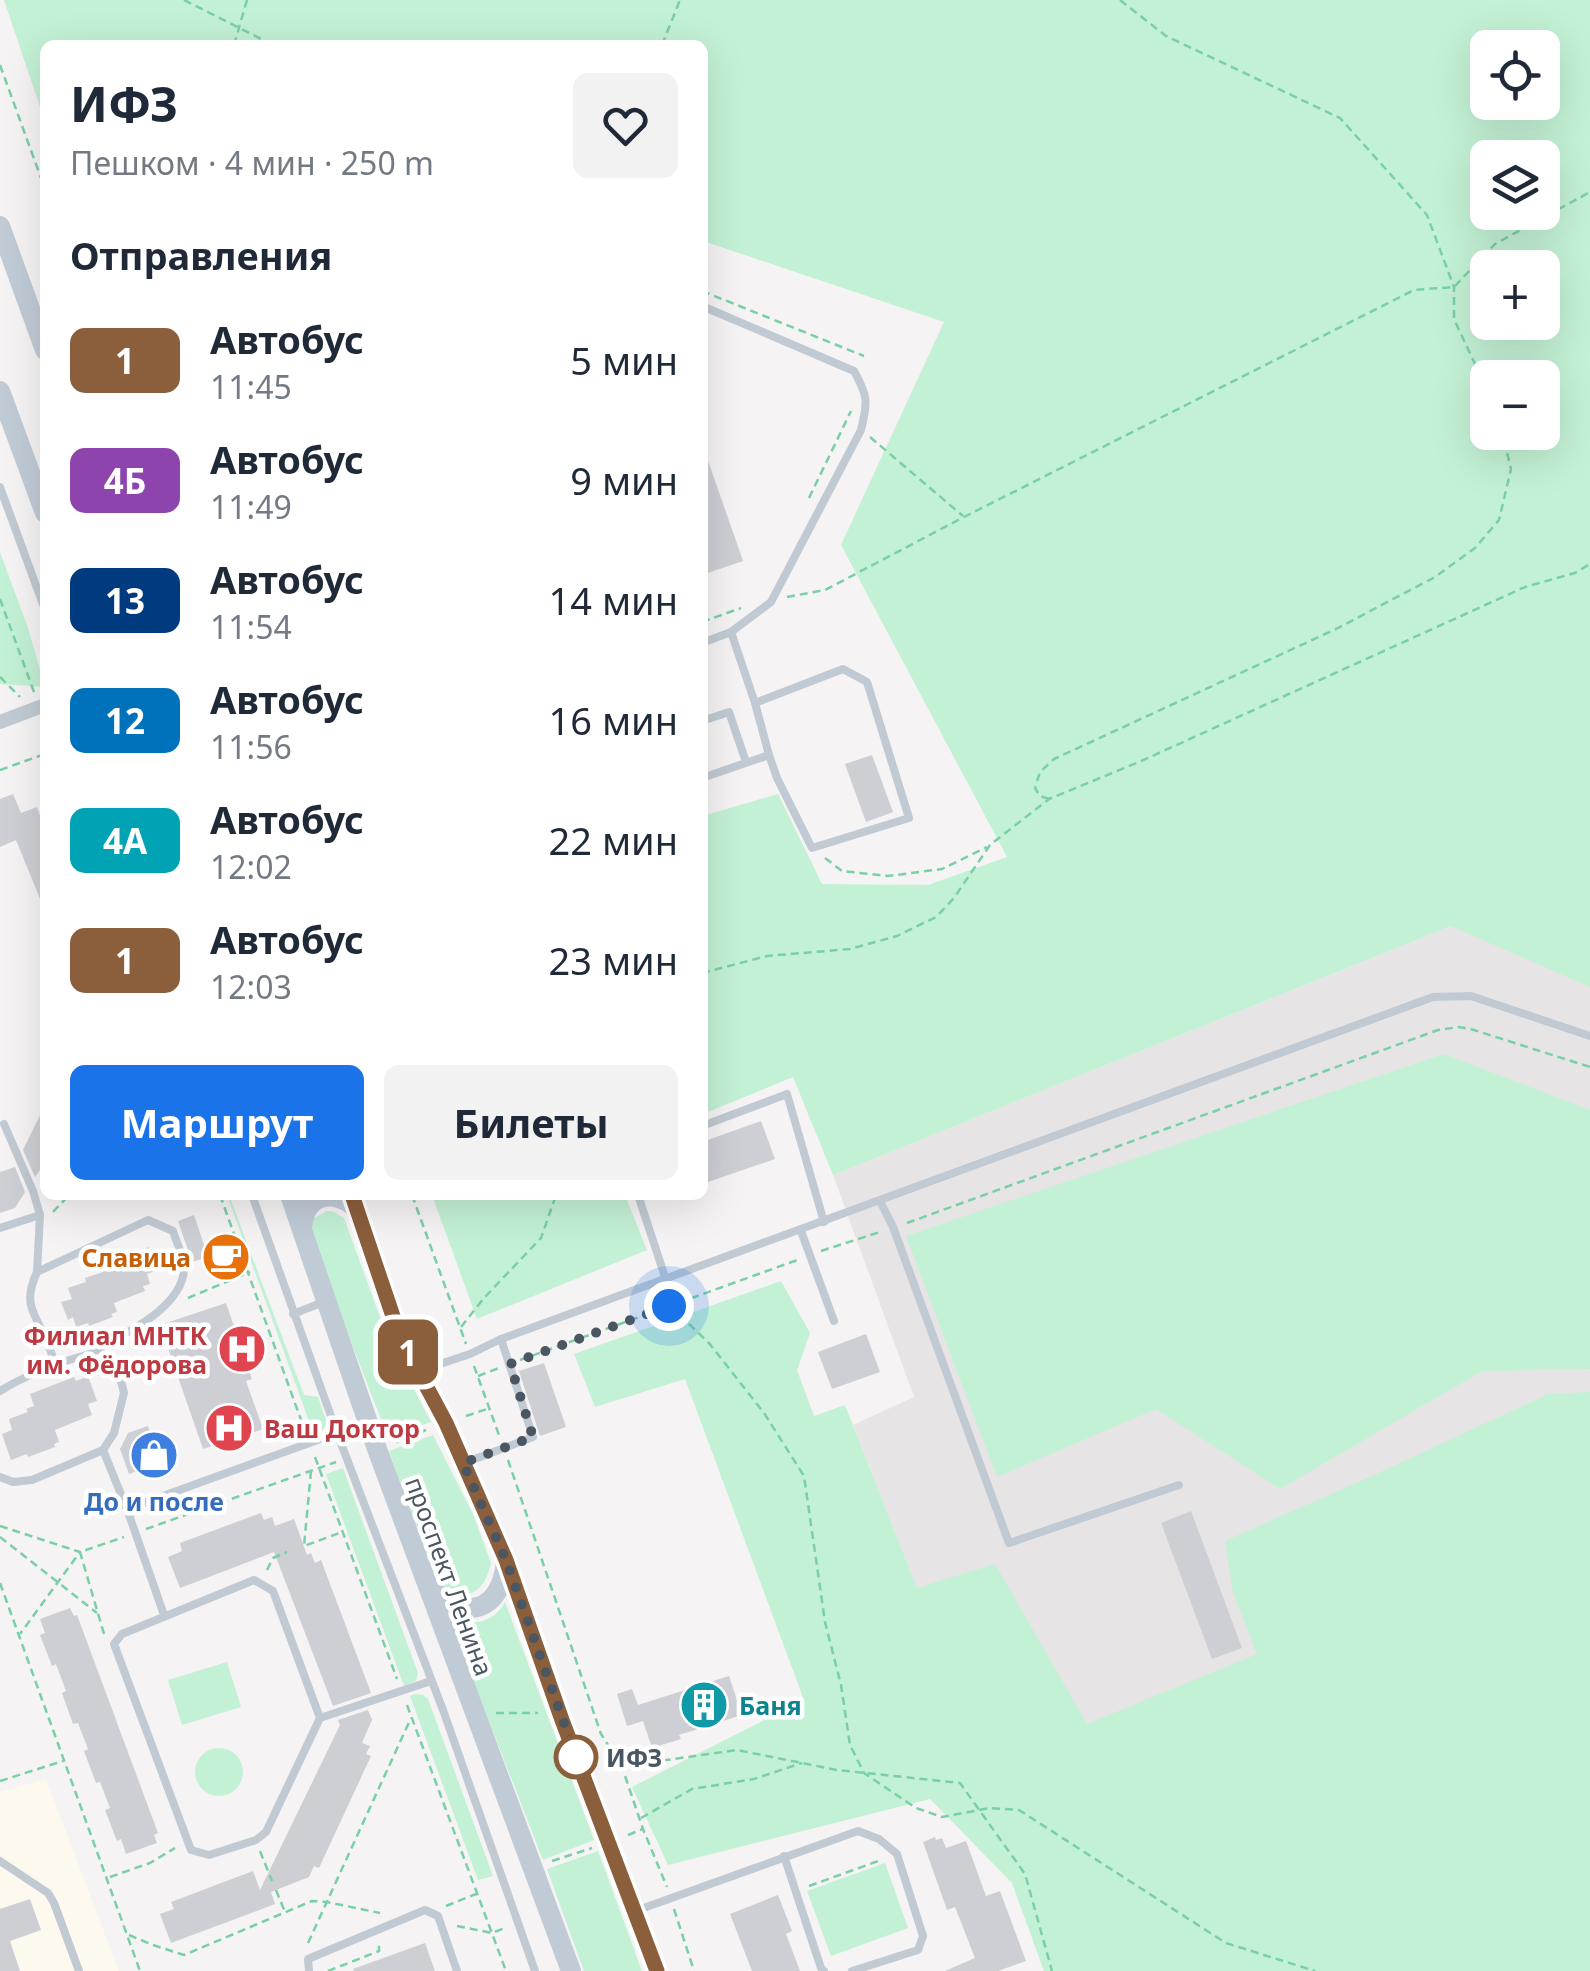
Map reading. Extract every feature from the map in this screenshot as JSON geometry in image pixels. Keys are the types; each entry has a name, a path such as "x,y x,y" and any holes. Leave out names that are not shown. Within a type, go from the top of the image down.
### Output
{"main road":[{"path":"0,226 40,336"},
{"path":"0,390 40,499"},
{"name":"проспект Ленина","path":"292,1200 377,1449 571,1971"},
{"path":"302,1229 306,1209 317,1200"},
{"name":"проспект Ленина","path":"355,1202 400,1337 446,1423 506,1560 657,1971"},
{"path":"426,1584 452,1606 479,1606 499,1589 506,1560"}],"street":[{"path":"0,722 39,707"}],"lane":[{"path":"708,309 854,370 867,404 861,430 771,602 731,632 708,641"},
{"path":"0,487 40,596"},
{"path":"731,632 777,778 812,848 910,818 867,682 844,670 755,702"},
{"path":"708,719 729,712 746,762"},
{"path":"708,776 769,755"},
{"path":"419,1371 1433,998 1470,996 1590,1036"},
{"path":"708,1124 787,1094 824,1222"},
{"path":"4,1124 33,1191 40,1220 37,1272 28,1290 33,1317 45,1335 55,1363"},
{"path":"254,1200 535,1971"},
{"path":"640,1200 666,1280"},
{"path":"880,1200 1009,1543 1179,1485"},
{"path":"0,1228 40,1220"},
{"path":"0,1391 55,1363 90,1354 164,1309 179,1288 184,1268 173,1231 148,1220 37,1272"},
{"path":"801,1231 834,1321"},
{"path":"294,1314 327,1300"},
{"path":"463,1463 533,1437 501,1339"},
{"path":"0,1477 13,1482 32,1480 103,1450 114,1433 124,1393 121,1381 90,1354"},
{"path":"127,1509 338,1433"},
{"path":"103,1450 164,1615"},
{"path":"254,1580 261,1584 273,1591 320,1718 266,1832 256,1840 209,1855 190,1850 114,1644 122,1634 164,1615 254,1580"},
{"path":"320,1718 431,1681"},
{"path":"634,1911 858,1831 879,1839 897,1854 924,1936 918,1950 852,1971"},
{"path":"784,1856 824,1971"},
{"path":"0,1861 48,1893 79,1971"},
{"path":"309,1971 308,1959 425,1910 438,1916 457,1971"}],"path":[{"path":"184,0 263,40"},
{"path":"235,40 247,0"},
{"path":"664,40 680,0"},
{"path":"1120,0 1166,36 1340,118 1427,215 1454,286 1454,320 1473,360"},
{"path":"0,66 40,175"},
{"path":"771,602 825,590 1414,290 1454,286 1495,244 1590,192"},
{"path":"708,293 864,356"},
{"path":"805,507 853,405"},
{"path":"861,430 964,516"},
{"path":"1049,800 1035,788 1040,772 1054,759 1336,629 1435,577 1474,548 1499,520 1511,469 1506,450"},
{"path":"812,848 842,871 888,876 942,869 989,846 1049,800 1525,587 1575,574 1590,564"},
{"path":"0,599 39,707"},
{"path":"708,620 746,606"},
{"path":"0,677 39,707"},
{"path":"0,770 40,756"},
{"path":"708,971 767,956 850,949 897,936 936,916 954,898 989,846"},
{"path":"478,1376 1438,1030 1474,1030 1590,1067"},
{"path":"40,1220 63,1200"},
{"path":"222,1200 506,1971"},
{"path":"414,1200 504,1448 601,1734 622,1766 694,1971"},
{"path":"460,1328 541,1238 554,1200"},
{"path":"164,1309 250,1272"},
{"path":"669,1306 710,1344 764,1413 804,1476 825,1622 850,1745 864,1772 916,1808 942,1817 990,1808 1018,1810 1226,1943 1315,1971"},
{"path":"377,1449 488,1408"},
{"path":"19,1636 80,1552 347,1459"},
{"path":"312,1470 304,1546 342,1532"},
{"path":"0,1526 80,1552"},
{"path":"0,1536 98,1614"},
{"path":"80,1552 108,1646 114,1644"},
{"path":"261,1584 273,1558 287,1552"},
{"path":"0,1583 140,1971"},
{"path":"475,1713 539,1712 601,1734"},
{"path":"304,1952 412,1717"},
{"path":"622,1766 737,1750 802,1763 960,1783 1025,1874 1052,1971"},
{"path":"0,1781 64,1760"},
{"path":"639,1818 692,1788 754,1780 802,1763"},
{"path":"532,1868 643,1829"},
{"path":"256,1840 272,1882"},
{"path":"107,1878 150,1863 180,1845"},
{"path":"797,1890 897,1854"},
{"path":"276,1890 285,1912"},
{"path":"438,1916 446,1905 477,1894"},
{"path":"127,1934 184,1954 312,1901 404,1918"},
{"path":"442,1926 492,1932 518,1924"},
{"path":"328,1971 379,1951 381,1937"}],"shaded area":[{"path":"1451,926 1590,967 1590,1971 967,1716 853,1425 914,1397 833,1175"},
{"path":"46,1779 119,1971 0,1971 0,1792"}],"green space":[{"path":"4,0 1590,0 1590,987 1451,926 833,1175 793,1077 708,1112 708,815 778,794 822,884 928,885 1007,857 841,545 944,322 708,243 708,40 40,40 40,107"},
{"path":"0,552 28,628 40,670 40,687 0,684"},
{"path":"1444,1054 1590,1110 1590,1369 1482,1371 1280,1489 1156,1409 997,1477 906,1236"},
{"path":"229,1200 304,1395 318,1397 327,1423 314,1435"},
{"path":"434,1200 627,1200 647,1250 477,1319"},
{"path":"327,1211 344,1218 389,1342 431,1422 388,1437 308,1231 311,1220"},
{"path":"781,1281 810,1333 797,1370 814,1416 845,1405 917,1588 995,1564 1087,1724 1257,1654 1233,1593 1225,1541 1548,1394 1590,1392 1590,1971 1044,1971 1012,1883 930,1799 668,1865 632,1787 804,1700 685,1379 595,1407 574,1354"},
{"path":"433,1435 473,1514 491,1563 483,1584 470,1593 453,1592 434,1581 389,1451"},
{"path":"343,1468 418,1673 416,1681 404,1686 326,1474"},
{"path":"505,1602 594,1840 543,1860 450,1621 488,1619"},
{"path":"227,1662 241,1707 182,1725 168,1680"},
{"path":"410,1696 428,1699 493,1876 478,1880"},
{"path":"219,1748 236,1755 243,1772 236,1789 219,1796 202,1789 195,1772 202,1755"},
{"path":"598,1851 642,1971 584,1971 547,1869"},
{"path":"885,1863 908,1928 831,1956 807,1891"}],"building":[{"path":"708,461 743,561 708,573"},
{"path":"872,755 893,812 866,822 845,764"},
{"path":"13,794 21,813 37,807 40,899 16,840 0,847 0,799"},
{"path":"40,1115 40,1170 35,1177 23,1150"},
{"path":"761,1121 775,1159 708,1182 708,1140"},
{"path":"15,1167 25,1192 15,1208 0,1213 0,1172"},
{"path":"194,1215 208,1257 192,1262 178,1221"},
{"path":"149,1247 158,1270 147,1274 150,1284 143,1286 145,1291 114,1303 117,1312 111,1314 113,1317 76,1327 73,1317 68,1320 61,1302 72,1299 68,1288 106,1271 103,1262 107,1257 131,1248 133,1253"},
{"path":"226,1303 252,1379 246,1381 263,1429 203,1449 160,1325"},
{"path":"866,1334 880,1372 832,1389 818,1352"},
{"path":"544,1363 566,1427 540,1436 519,1371"},
{"path":"88,1376 97,1401 88,1404 92,1415 55,1430 59,1442 55,1447 11,1460 2,1434 12,1430 9,1419 34,1406 30,1394 74,1377 76,1381"},
{"path":"148,1426 161,1462 129,1474 120,1449 128,1433"},
{"path":"1191,1511 1242,1648 1212,1659 1161,1523"},
{"path":"261,1513 264,1520 272,1517 275,1526 294,1519 307,1555 311,1553 315,1563 321,1560 371,1693 333,1706 274,1552 180,1588 168,1557 182,1551 180,1543"},
{"path":"70,1608 77,1615 158,1833 154,1835 157,1843 126,1854 105,1810 110,1808 100,1782 96,1783 78,1723 73,1724 56,1664 52,1666 40,1635 45,1633 40,1619"},
{"path":"729,1676 742,1715 652,1748 643,1721 627,1726 617,1694 632,1689 638,1705"},
{"path":"368,1710 372,1720 362,1743 370,1746 366,1754 371,1756 319,1868 314,1866 309,1877 271,1892 275,1904 171,1943 160,1914 174,1909 171,1902 253,1871 260,1890 340,1725 338,1720"},
{"path":"942,1838 946,1848 966,1841 986,1896 1000,1891 1026,1961 998,1971 945,1971 975,1958 955,1907 947,1910 923,1842"},
{"path":"778,1895 792,1931 786,1934 800,1971 752,1971 730,1914"},
{"path":"30,1899 41,1930 10,1941 20,1971 0,1971 0,1909"},
{"path":"425,1943 435,1971 353,1969"}],"bus line":[{"name":"1","path":"354,1200 400,1337 446,1423 506,1560 657,1971"}],"place":[{"name":"Славица","path":"226,1257"},
{"name":"Филиал МНТК им. Фёдорова","path":"242,1349"},
{"name":"Ваш Доктор","path":"229,1428"},
{"name":"До и после","path":"154,1455"},
{"name":"Баня","path":"704,1705"},
{"name":"ИФЗ","path":"576,1757"}],"route":[{"path":"576,1757 506,1560 463,1463 533,1437 510,1364 669,1306"}]}
